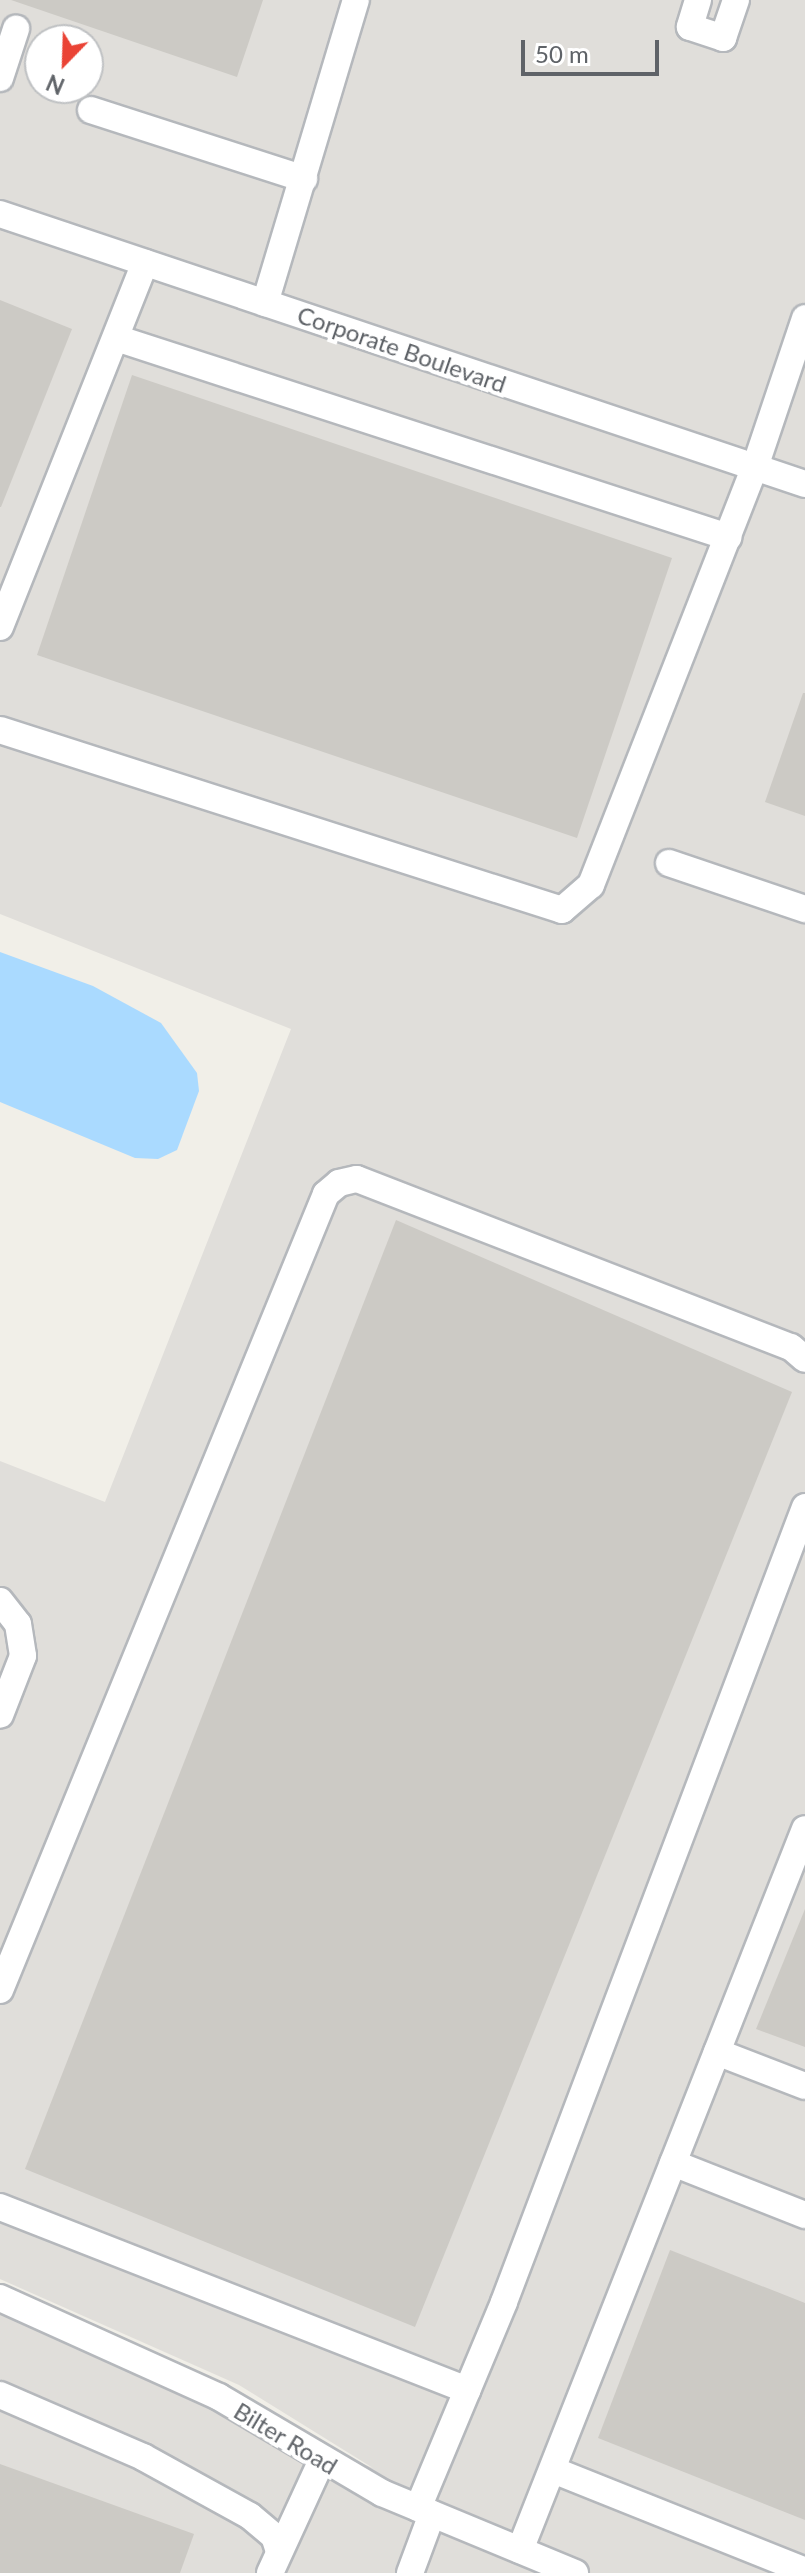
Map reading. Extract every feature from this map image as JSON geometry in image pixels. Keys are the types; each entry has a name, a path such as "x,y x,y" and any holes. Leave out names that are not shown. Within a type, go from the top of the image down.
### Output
{"street":[{"path":"265,303 356,0"},
{"path":"698,0 690,27 723,38 736,0"},
{"path":"0,78 16,29"},
{"path":"91,110 304,179"},
{"name":"Corporate Boulevard","path":"0,214 805,484"},
{"path":"0,627 145,263"},
{"path":"0,730 562,910 591,885 755,467 805,318"},
{"path":"116,338 728,537"},
{"path":"669,863 805,909"},
{"path":"0,1990 326,1194 339,1183 357,1179 791,1347 805,1359"},
{"path":"410,2573 425,2511 467,2390 805,1507"},
{"path":"0,1601 18,1624 23,1656 0,1715"},
{"path":"520,2550 805,1829"},
{"path":"717,2052 805,2086"},
{"path":"673,2163 805,2215"},
{"path":"0,2207 467,2390"},
{"name":"Bilter Road","path":"0,2298 219,2397 322,2460 425,2511 575,2573"},
{"path":"0,2395 143,2457 250,2516 274,2536 275,2562"},
{"path":"275,2562 322,2460"},
{"path":"553,2470 805,2571"}],"shaded area":[{"path":"0,0 805,0 805,2573 0,2573 0,2310 373,2468 239,2385 0,2279 0,1461 105,1502 291,1029 0,914"}],"water":[{"path":"0,952 93,986 161,1023 197,1073 199,1091 177,1150 158,1159 135,1158 0,1102"}],"building":[{"path":"11,0 263,0 237,77 104,32 104,24 81,24"},
{"path":"0,300 72,329 1,507 0,507"},
{"path":"132,375 672,558 577,838 37,655"},
{"path":"805,693 805,816 765,802"},
{"path":"396,1220 792,1392 415,2327 25,2169"},
{"path":"805,1909 805,2047 756,2029"},
{"path":"670,2250 805,2303 805,2520 598,2438"},
{"path":"0,2464 194,2534 180,2573 0,2573"}]}
